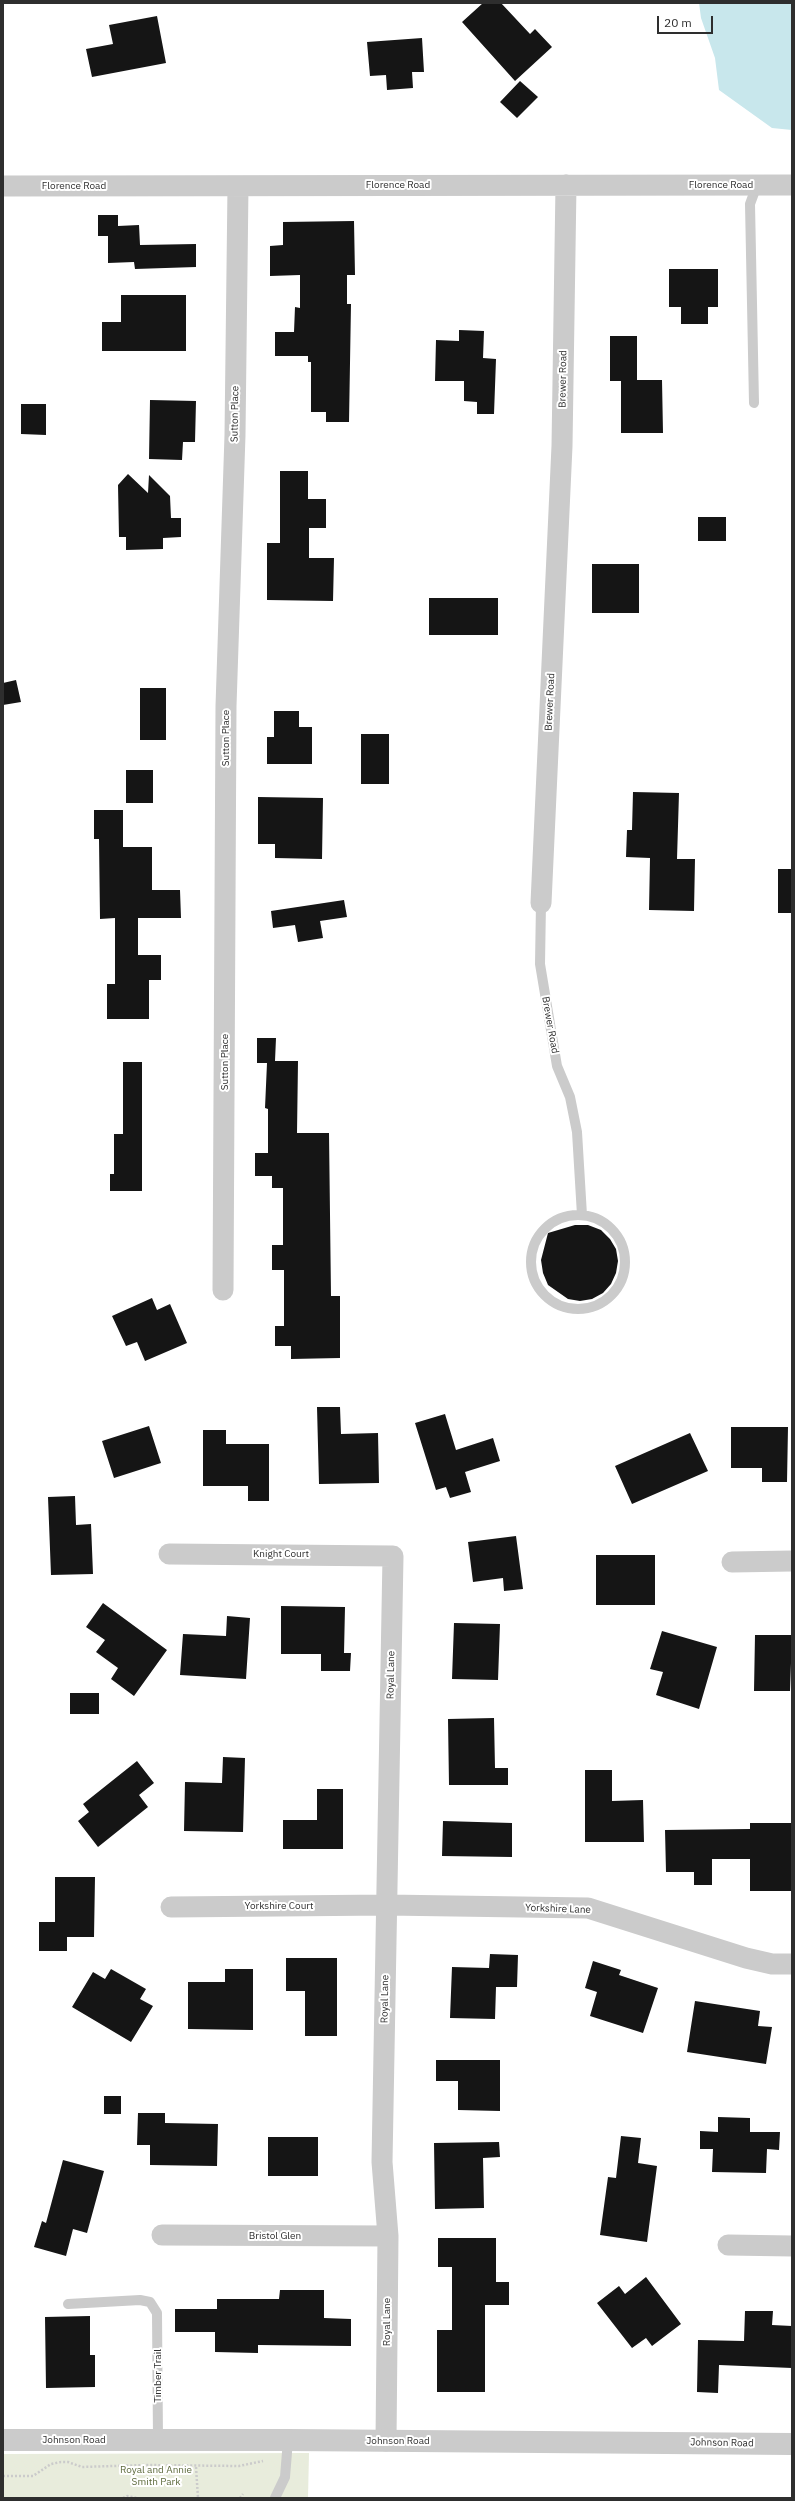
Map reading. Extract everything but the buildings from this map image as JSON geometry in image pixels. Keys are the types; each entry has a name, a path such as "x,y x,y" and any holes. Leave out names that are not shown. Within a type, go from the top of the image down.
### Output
{"street":[{"name":"Brewer Road","path":"541,903 562,446 566,185"},
{"name":"Florence Road","path":"3,186 792,185"},
{"name":"Sutton Place","path":"223,1290 226,706 235,435 238,186"},
{"name":"Knight Court","path":"169,1554 393,1556"},
{"name":"Royal Lane","path":"386,2441 388,2236 382,2162 393,1556"},
{"path":"732,1562 792,1561"},
{"name":"Yorkshire Court","path":"171,1907 387,1905"},
{"name":"Yorkshire Lane","path":"387,1905 588,1908 746,1958 772,1964 792,1964"},
{"name":"Bristol Glen","path":"162,2235 388,2236"},
{"path":"728,2245 792,2246"},
{"name":"Johnson Road","path":"3,2440 158,2440 287,2449 386,2441 792,2444"}],"lane":[{"path":"754,403 750,204 757,185"},
{"name":"Brewer Road","path":"541,903 540,964 557,1066 570,1097 577,1132 582,1215"},
{"path":"572,1215 582,1215 602,1221 614,1231 622,1244 626,1260 624,1275 617,1289 606,1300 592,1307 576,1309 561,1306 547,1298 537,1286 531,1272 531,1256 535,1242 544,1228 557,1220 572,1215"},
{"name":"Timber Trail","path":"68,2304 140,2300 150,2302 157,2313 158,2440"},
{"path":"275,2498 285,2477 287,2449"}],"path":[{"path":"3,2476 33,2476 52,2464 61,2462 68,2462 82,2468 146,2465 247,2466 287,2449"},
{"path":"196,2466 198,2498"},
{"path":"240,2498 243,2494"},
{"path":"123,2498 127,2496 137,2498"}],"green space":[{"name":"Royal and Annie Smith Park","path":"309,2453 308,2498 3,2498 3,2454"}],"water":[{"path":"699,3 792,3 792,130 772,128 719,90 715,58 701,18"}]}
